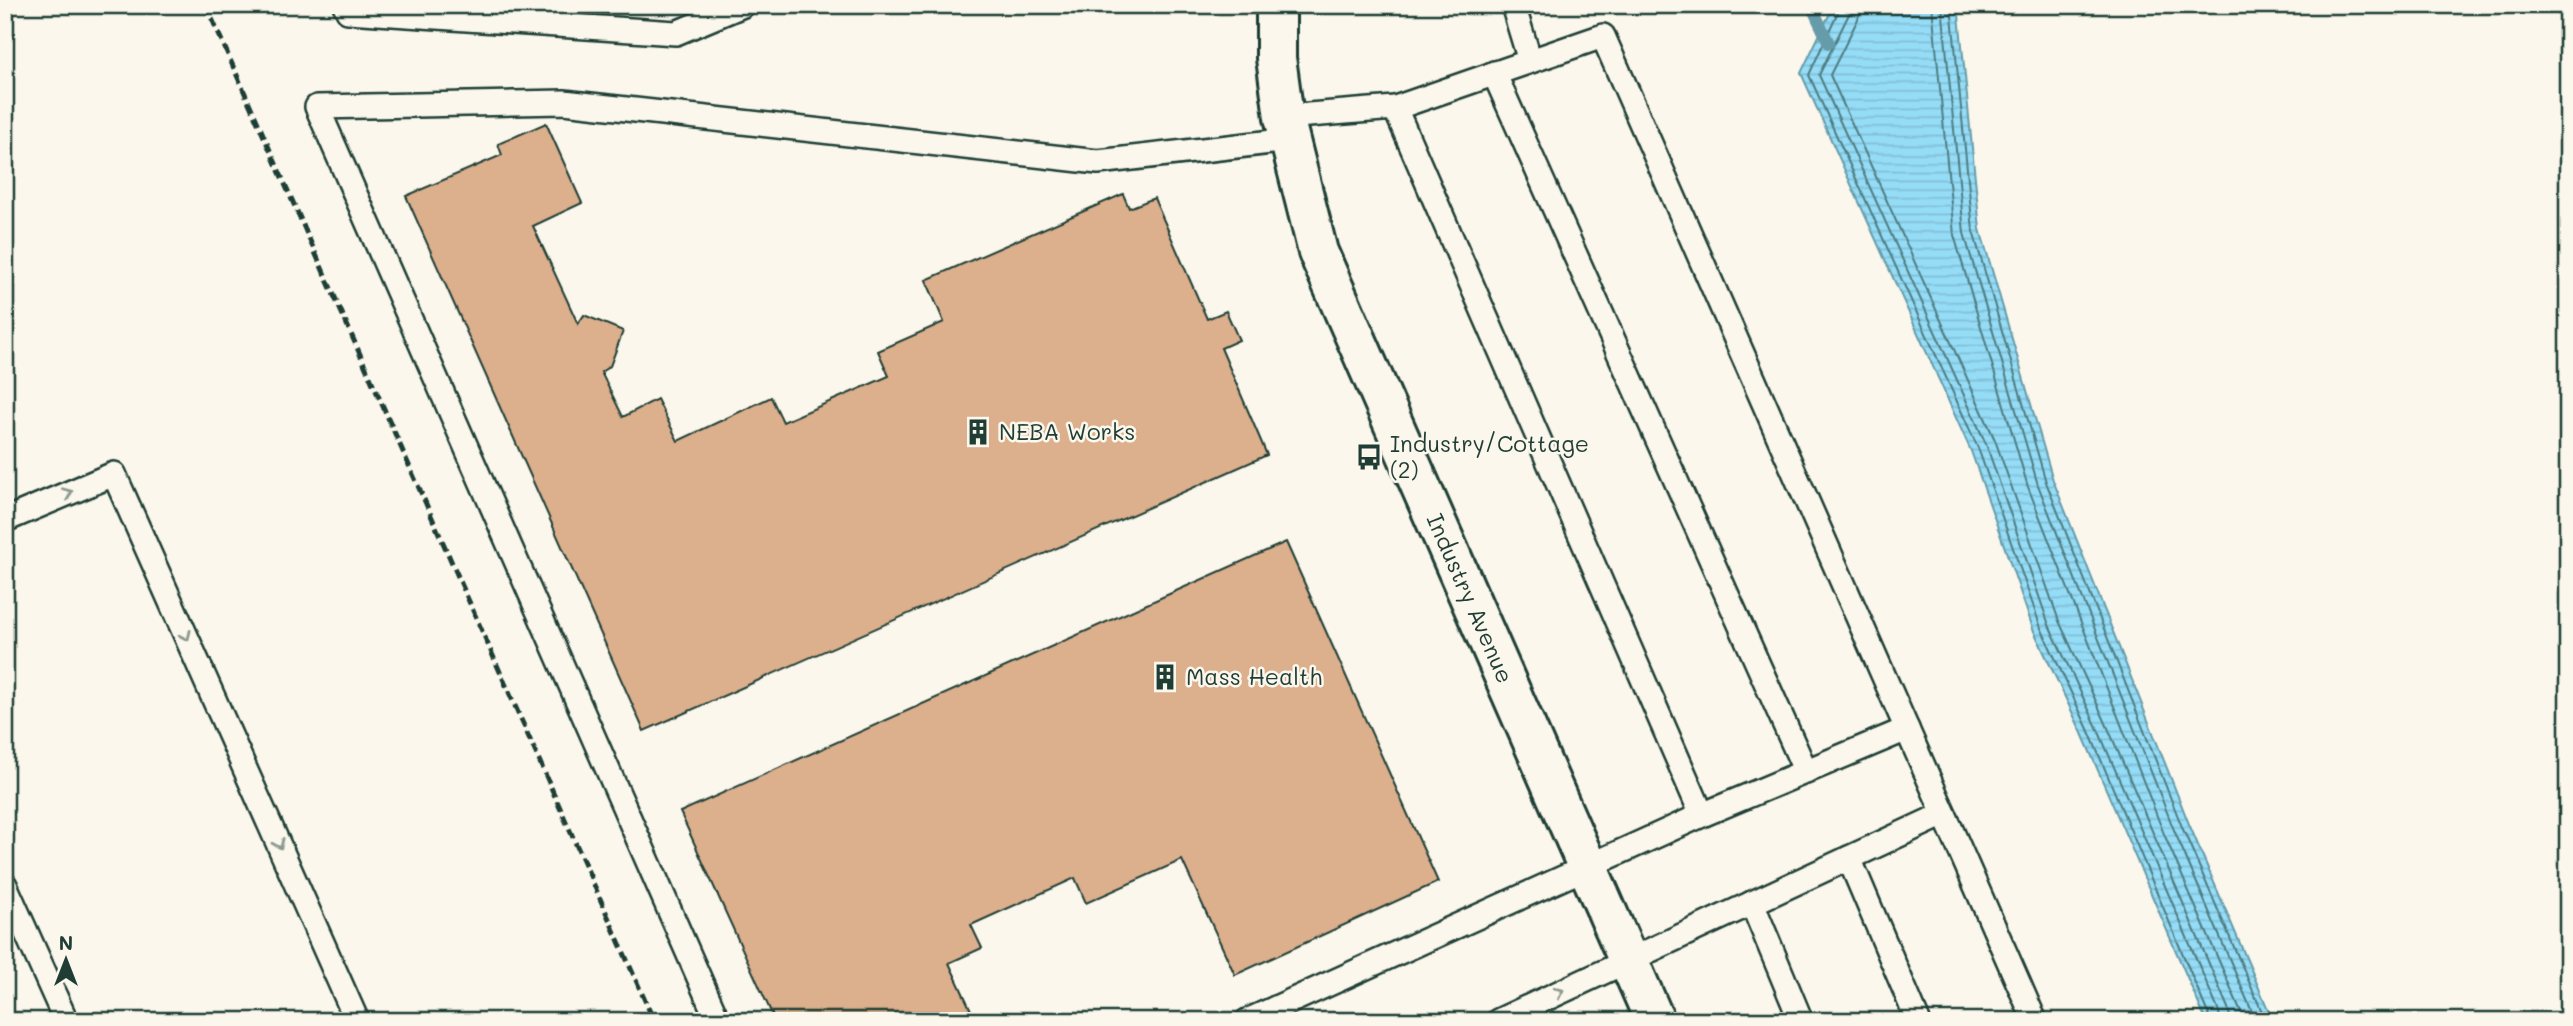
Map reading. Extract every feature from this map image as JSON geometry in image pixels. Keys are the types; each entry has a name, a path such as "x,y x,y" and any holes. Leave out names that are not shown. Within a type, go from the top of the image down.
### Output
{"street":[{"name":"Industry Avenue","path":"1276,5 1276,58 1287,129 1318,253 1655,1021"}],"lane":[{"path":"345,5 348,11 676,33 743,5"},
{"path":"1513,5 1530,61"},
{"path":"718,1021 317,107 564,102 1098,162 1395,107 1604,36 2035,1021"},
{"path":"1494,74 1806,772"},
{"path":"1395,107 1702,815"},
{"path":"5,520 114,474 357,1021"},
{"path":"1247,1021 1702,815 1907,729"},
{"path":"1497,1021 1944,814"},
{"path":"1849,858 1918,1021"},
{"path":"5,885 66,1021"},
{"path":"1752,903 1801,1021"}],"water":[{"path":"1839,5 1958,5 1980,229 2053,480 2189,824 2273,1021 2206,1021 2081,731 2034,631 1971,451 1801,73 1832,9"}],"building":[{"path":"1347,5 1376,5 1375,12 1346,10"},
{"name":"NEBA Works","path":"546,123 582,203 533,226 578,324 584,315 623,331 610,366 601,372 623,417 657,399 678,441 771,397 783,422 889,376 878,351 944,322 926,280 1123,194 1129,208 1154,198 1207,319 1226,311 1239,340 1221,348 1267,455 644,731 406,196 502,155 498,144"},
{"name":"Mass Health","path":"1286,542 1438,882 1235,975 1182,860 1086,903 1075,878 971,925 982,948 949,963 976,1021 775,1021 680,812"}],"waterway":[{"path":"1811,5 1829,43"}],"railway":[{"path":"206,5 654,1021"}],"place":[{"name":"NEBA Works","path":"978,432"},
{"name":"Industry/Cottage (2)","path":"1369,457"},
{"name":"Mass Health","path":"1165,677"}]}
